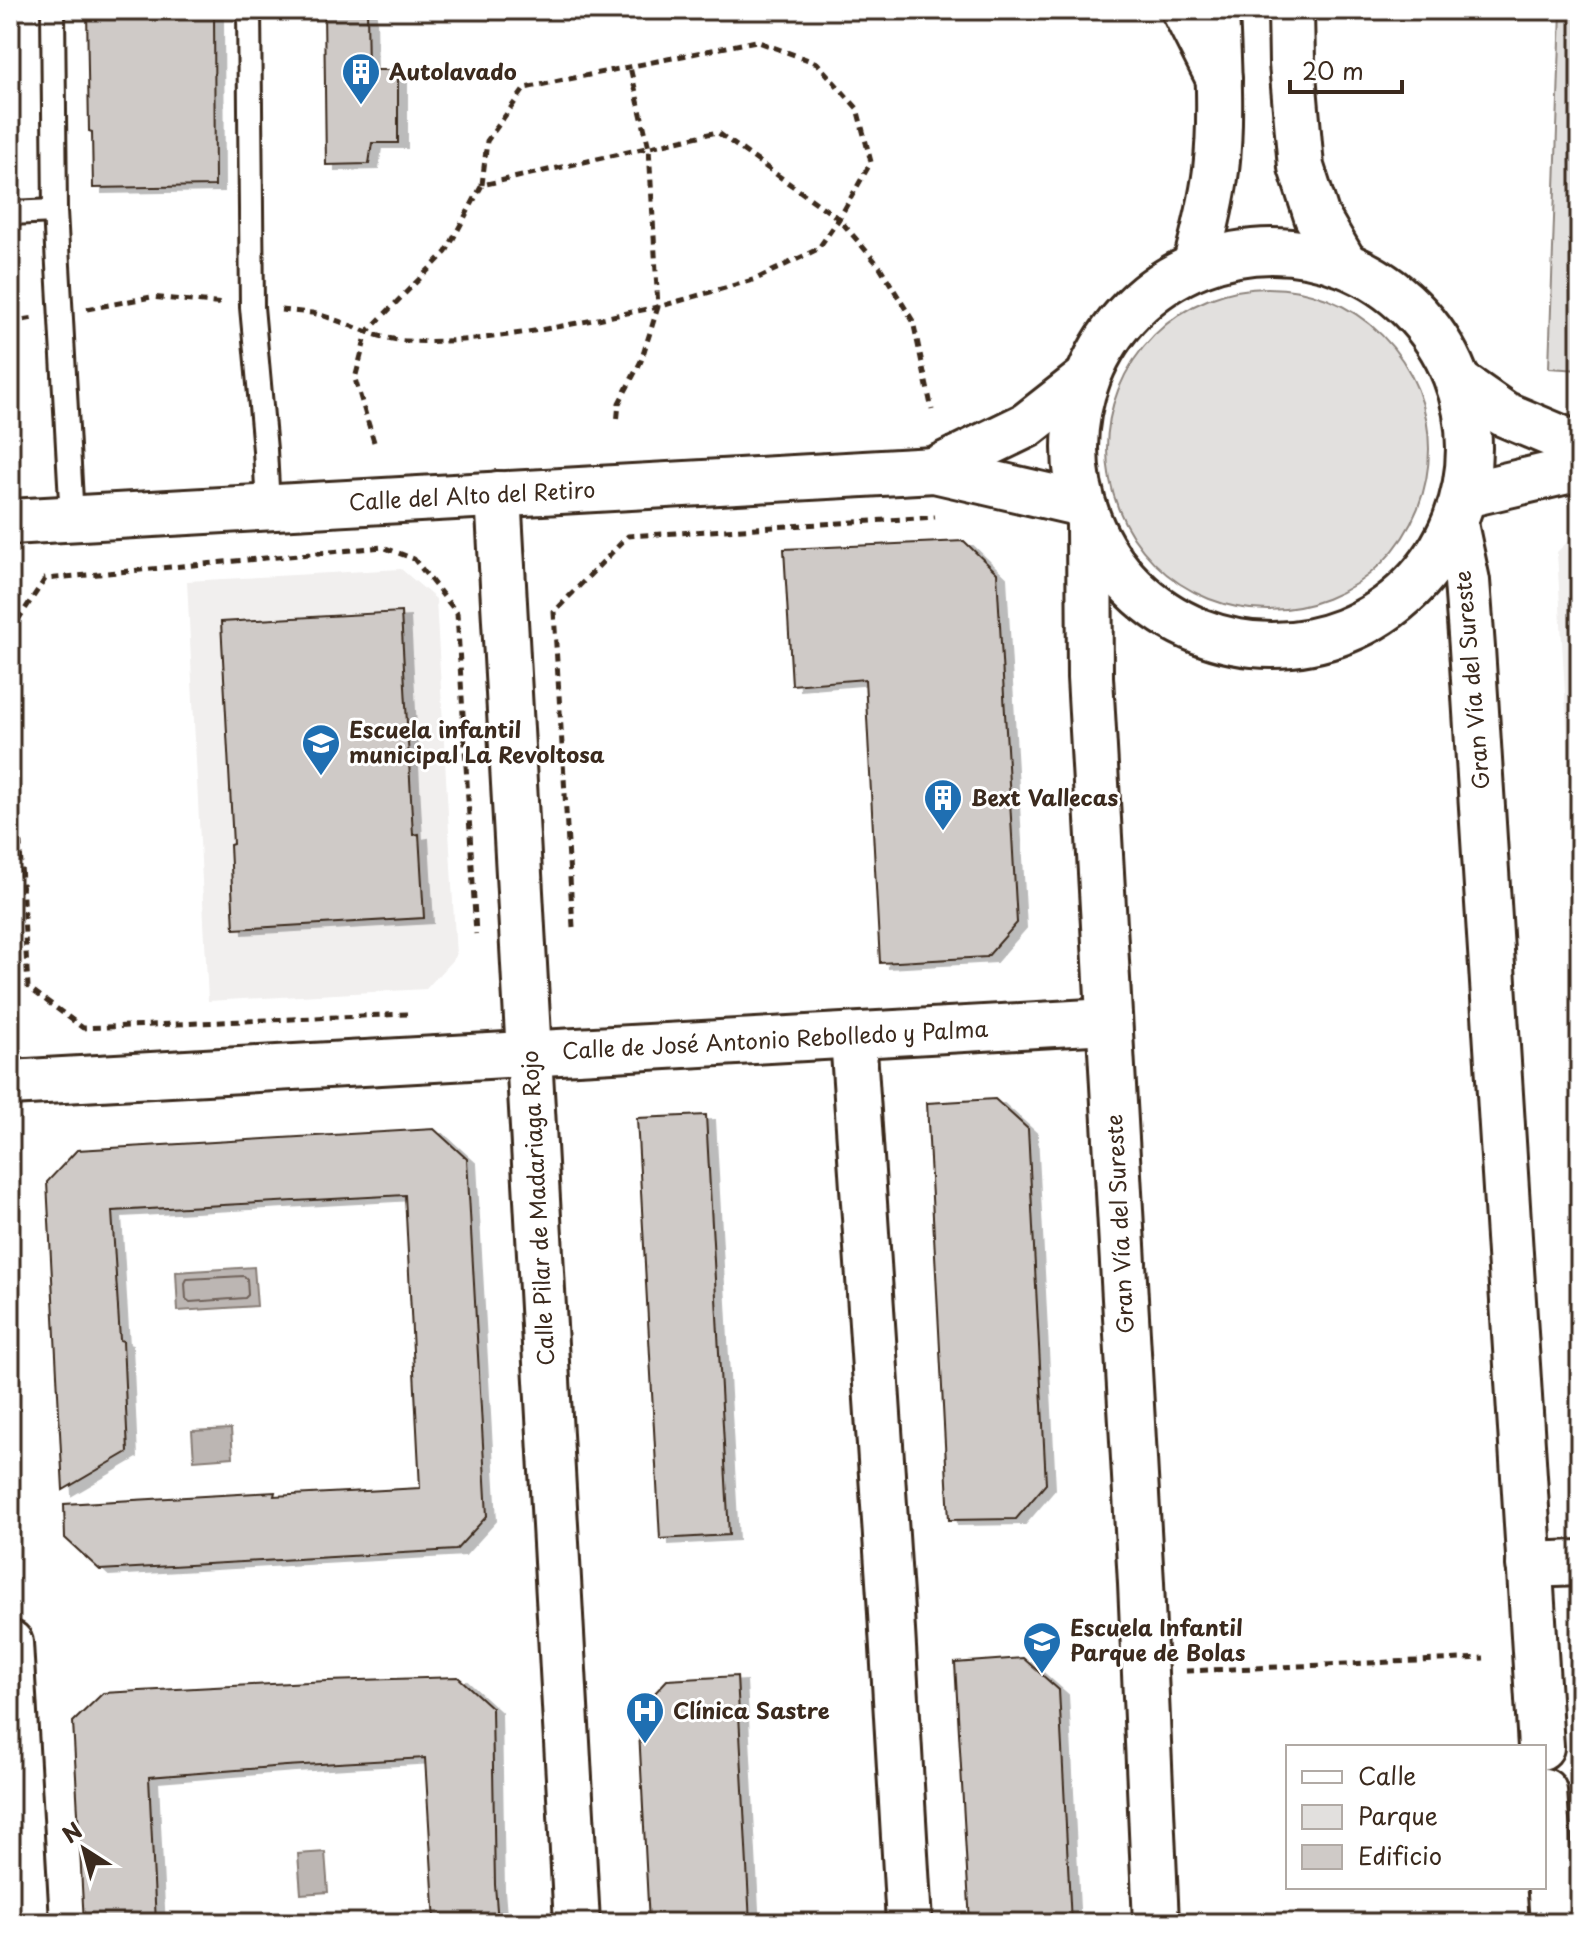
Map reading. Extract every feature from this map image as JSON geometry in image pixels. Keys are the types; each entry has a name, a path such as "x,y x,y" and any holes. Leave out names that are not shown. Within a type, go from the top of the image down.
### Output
{"main road":[{"path":"1184,10 1219,79"},
{"path":"1195,266 1206,227 1216,169 1219,79 1216,10"},
{"path":"1291,10 1301,167 1317,217 1344,263"},
{"path":"1086,514 1119,574 1162,613 1215,638 1272,646 1329,638 1382,613 1425,574 1460,509 1471,439 1461,384 1435,333 1394,292 1344,263 1295,251 1244,252 1195,266 1150,293 1113,331 1087,378"},
{"name":"Calle del Alto del Retiro","path":"934,470 1027,425 1087,378"},
{"name":"Gran Vía del Sureste","path":"1087,378 1074,441 1086,514 1090,677 1141,1583 1156,1923"},
{"path":"1461,384 1504,414 1580,446"},
{"path":"1460,509 1580,468"},
{"name":"Calle del Alto del Retiro","path":"10,522 934,470 1086,514"},
{"name":"Calle Pilar de Madariaga Rojo","path":"498,494 577,1923"},
{"name":"Gran Vía del Sureste","path":"1460,509 1472,648 1541,1745"},
{"name":"Calle de José Antonio Rebolledo y Palma","path":"10,1083 1108,1021"},
{"path":"853,1036 909,1923"},
{"path":"1529,1565 1580,1563"},
{"path":"10,1646 26,1923"},
{"path":"1546,1820 1553,1923"}],"lane":[{"path":"53,10 55,211 72,519"},
{"path":"249,10 252,307 268,507"},
{"path":"10,213 55,211"}],"path":[{"path":"10,322 151,297 313,314 367,332 404,341 456,340 526,332 658,307 756,279 818,249 871,162 857,108 817,63 756,41 525,88 487,141 482,185 446,252 367,332 355,379 374,442"},
{"path":"617,424 619,403 641,361 658,307 649,148 630,67"},
{"path":"482,185 717,132 839,219 880,267 913,321 932,410"},
{"path":"573,927 554,612 628,536 935,517"},
{"path":"10,632 45,579 383,547 414,559 457,613 476,934"},
{"path":"10,673 28,987 83,1028 407,1014"},
{"path":"1185,1671 1484,1658"}],"shaded area":[{"path":"1580,530 1580,962 1557,552"},
{"name":"Escuela infantil municipal La Revoltosa","path":"401,569 436,599 456,956 426,989 208,1001 187,581"}],"green space":[{"path":"1561,10 1580,10 1580,370 1549,368"},
{"path":"1268,288 1299,291 1330,300 1357,315 1382,335 1402,360 1417,387 1426,418 1429,449 1426,480 1417,511 1402,538 1382,563 1357,583 1330,598 1299,607 1268,610 1237,607 1206,598 1179,583 1154,563 1134,538 1119,511 1110,480 1107,449 1110,418 1119,387 1134,360 1154,335 1179,315 1206,300 1237,291"}],"water":[{"path":"254,1267 257,1306 178,1311 176,1272"},
{"path":"231,1429 233,1457 194,1460 192,1431"},
{"path":"325,1852 328,1892 301,1894 298,1854"}],"building":[{"path":"87,10 214,10 215,186 93,188"},
{"name":"Autolavado","path":"324,10 367,10 368,70 398,70 398,143 372,143 369,164 326,165"},
{"name":"Bext Vallecas","path":"964,541 997,573 1017,923 987,957 880,963 865,679 792,685 784,549"},
{"path":"401,612 413,835 419,834 424,918 234,929 230,845 233,844 221,622"},
{"path":"995,1099 1028,1129 1046,1484 1016,1519 949,1520 927,1103"},
{"path":"706,1115 729,1535 660,1539 637,1118"},
{"path":"434,1129 467,1159 487,1516 456,1550 100,1570 65,1538 64,1504 275,1492 274,1496 420,1488 405,1195 112,1211 128,1452 63,1490 47,1182 77,1150"},
{"path":"1023,1658 1059,1690 1071,1923 970,1923 955,1663"},
{"path":"737,1676 750,1923 649,1923 638,1711 667,1680"},
{"path":"458,1677 492,1708 498,1923 435,1923 425,1758 149,1777 156,1923 84,1923 73,1722 103,1693"}],"place":[{"name":"Autolavado","path":"361,106"},
{"name":"Escuela infantil municipal La Revoltosa","path":"321,777"},
{"name":"Bext Vallecas","path":"943,832"},
{"name":"Escuela Infantil Parque de Bolas","path":"1042,1675"},
{"name":"Clínica Sastre","path":"645,1745"}]}
